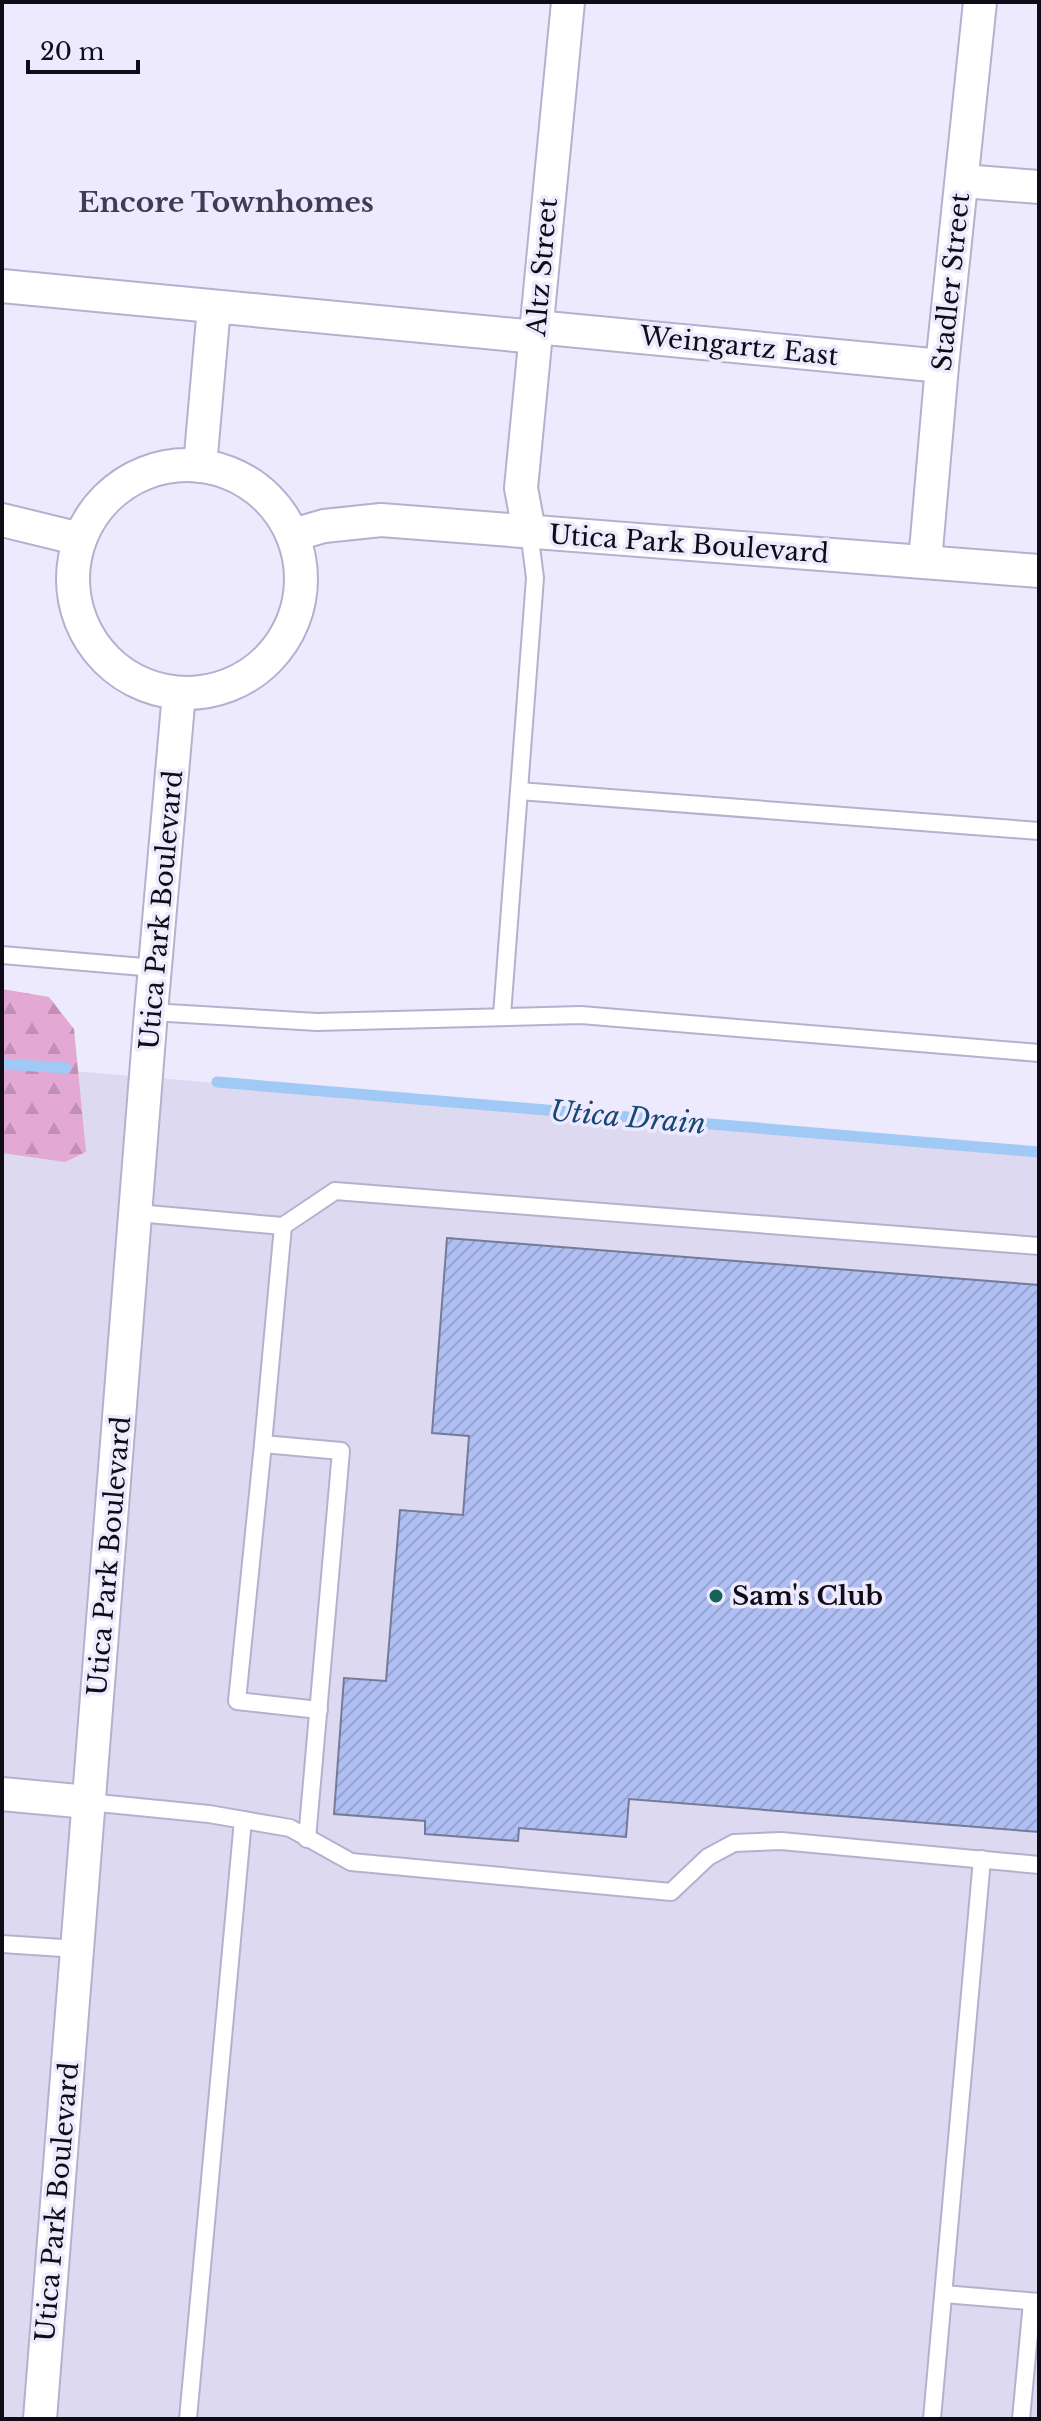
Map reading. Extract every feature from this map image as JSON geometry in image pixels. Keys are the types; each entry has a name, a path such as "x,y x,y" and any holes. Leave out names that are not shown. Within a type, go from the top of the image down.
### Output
{"street":[{"name":"Altz Street","path":"529,531 521,488 568,2"},
{"name":"Stadler Street","path":"925,562 980,2"},
{"path":"962,181 1039,187"},
{"name":"Weingartz East","path":"2,286 214,307 942,366"},
{"path":"200,466 214,307"},
{"path":"175,466 224,470 266,495 282,514 293,535 300,558 302,581 292,626 281,646 256,670 225,687 203,693 179,693 156,689 134,680 114,668 98,651 76,609 74,561 91,516 107,497 127,481 150,471 175,466"},
{"path":"2,520 80,539"},
{"name":"Utica Park Boulevard","path":"293,535 334,524 381,520 1039,571"},
{"name":"Utica Park Boulevard","path":"40,2419 179,693"},
{"path":"2,1794 88,1802"}],"lane":[{"path":"502,1015 535,578 529,531"},
{"path":"519,791 1039,831"},
{"path":"2,955 155,968"},
{"path":"151,1012 317,1022 581,1015 1039,1053"},
{"path":"137,1213 283,1226 335,1191 1039,1246"},
{"path":"283,1226 237,1701 319,1710"},
{"path":"263,1444 341,1451 307,1839"},
{"path":"88,1802 209,1814 290,1828 351,1862 671,1892 708,1857 734,1843 781,1841 1039,1865"},
{"path":"188,2419 243,1820"},
{"path":"932,2419 982,1859"},
{"path":"2,1944 78,1949"},
{"path":"944,2294 1036,2302 1021,2419"}],"shaded area":[{"path":"2,1065 1039,1152 1039,2419 2,2419"}],"green space":[{"path":"2,989 49,997 74,1029 86,1152 65,1162 2,1153"}],"building":[{"name":"Sam's Club","path":"447,1238 1039,1285 1039,1832 629,1799 626,1837 519,1828 518,1841 425,1834 425,1821 334,1814 344,1678 386,1681 400,1510 463,1515 469,1436 432,1433"}],"waterway":[{"name":"Utica Drain","path":"2,1064 66,1068"},
{"name":"Utica Drain","path":"217,1082 1039,1152"}],"place":[{"name":"Sam's Club","path":"716,1596"}],"district":[{"name":"Encore Townhomes","path":"226,202"}]}
